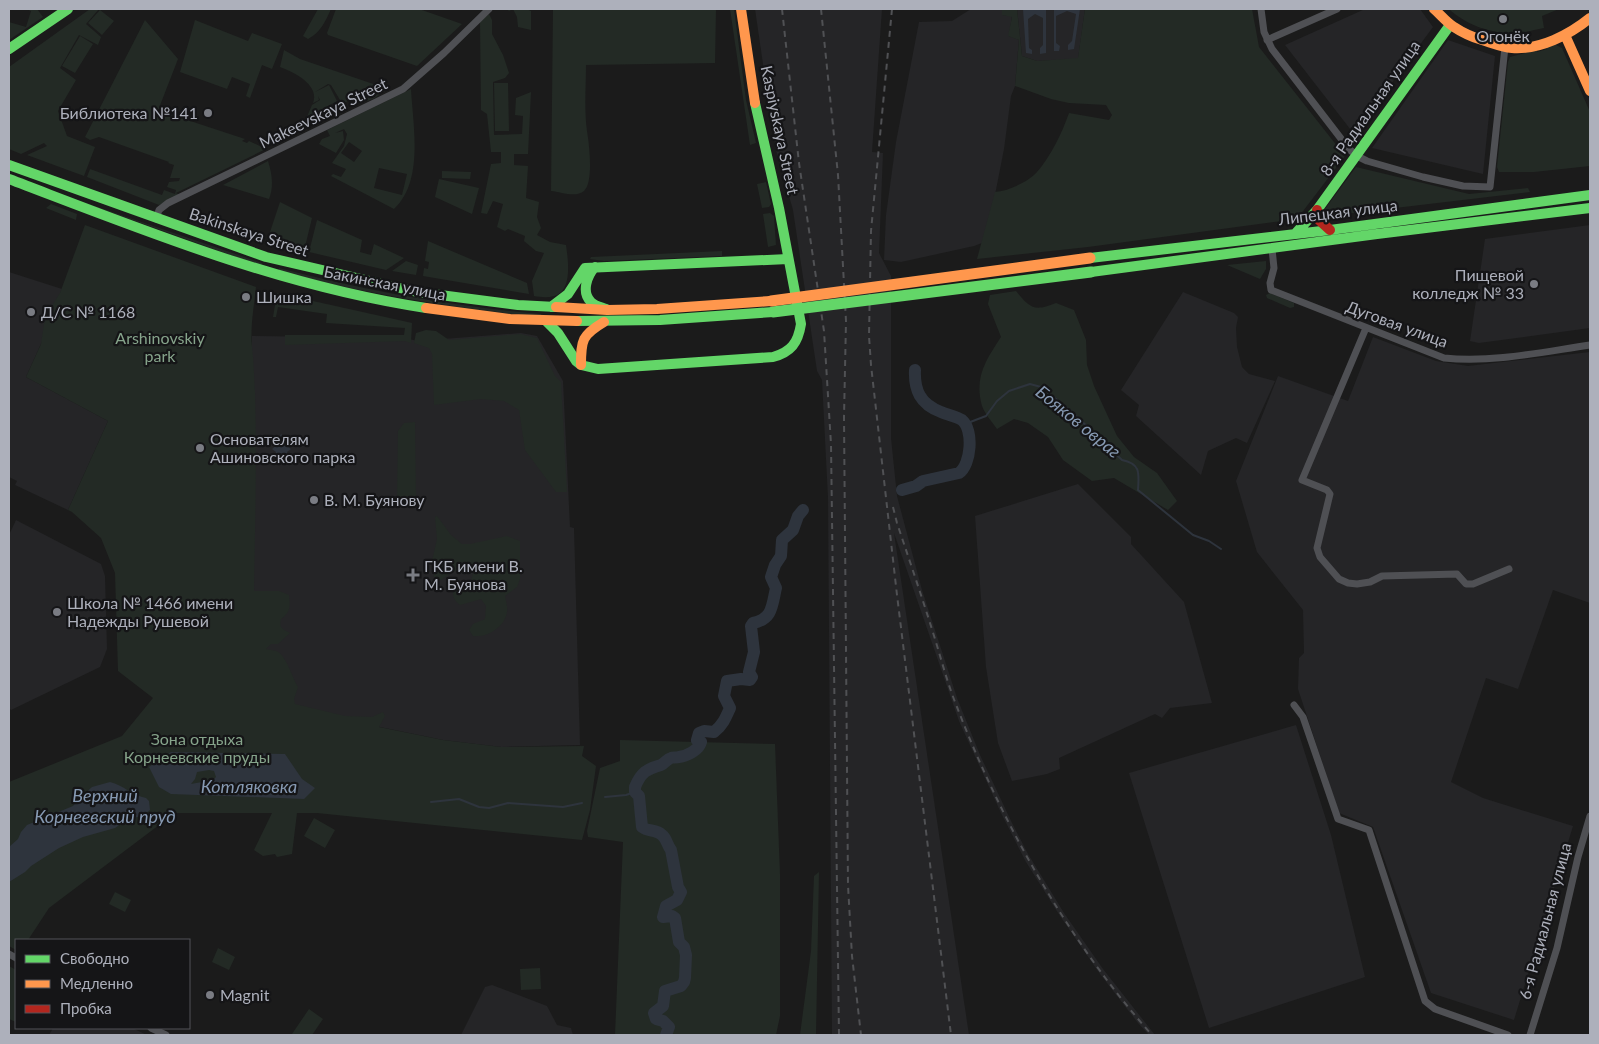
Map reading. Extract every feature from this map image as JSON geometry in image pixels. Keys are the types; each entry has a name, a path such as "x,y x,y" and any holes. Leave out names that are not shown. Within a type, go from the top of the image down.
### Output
{"main road":[{"path":"9,49 68,9"},
{"name":"Kaspiyskaya Street","path":"581,365 598,370 773,357 790,352 796,344 800,335 800,324 779,208 751,84 741,9"},
{"path":"1434,9 1450,25 1471,37 1505,47 1516,48 1565,35 1590,18"},
{"name":"8-я Радиальная улица","path":"1295,234 1318,210 1450,25"},
{"path":"1565,35 1590,91"},
{"name":"Bakinskaya Street","path":"9,164 266,257 417,292 473,300 607,310"},
{"name":"Бакинская улица","path":"9,179 222,258 311,285 418,307 473,315 546,321 604,322 687,319 772,306"},
{"name":"Липецкая улица","path":"772,306 1090,258 1330,230 1590,195"},
{"name":"Липецкая улица","path":"772,306 1091,272 1590,208"},
{"path":"1318,210 1320,220 1330,230"},
{"path":"551,307 570,294 582,270 585,268 788,259"},
{"path":"595,267 589,274 586,292 591,301 607,310 772,306"},
{"path":"546,321 558,333 575,360 581,365"},
{"path":"581,365 581,348 584,336 604,322"}],"street":[{"name":"Makeevskaya Street","path":"156,218 159,210 168,203 403,89 444,53 489,9"},
{"path":"1261,9 1267,40 1272,49 1349,149 1357,156 1439,181 1472,187 1490,187 1505,47"},
{"path":"1267,40 1337,9"},
{"name":"Дуговая улица","path":"1272,249 1274,268 1270,283 1271,290 1444,358 1485,360 1590,345"},
{"path":"1366,328 1302,480 1327,490 1330,494 1317,548 1320,557 1339,579 1357,584 1370,582 1382,576 1457,574 1466,584 1473,584 1509,569"},
{"path":"1294,705 1303,716 1338,819 1369,830 1425,1001 1435,1009 1508,1035"},
{"name":"6-я Радиальная улица","path":"1530,1035 1557,948 1578,857 1590,816"},
{"path":"153,1029 166,1035"}],"shaded area":[{"path":"755,9 882,9 872,152 883,153 879,253 891,276 891,438 897,496 922,590 957,698 980,755 1028,854 1064,913 1103,969 1155,1035 1149,1035 1138,1023 1100,974 1026,862 1001,813 959,721 894,533 969,1035 832,1035 828,498 822,380 817,371 793,210 776,150"},
{"path":"971,9 1002,9 1003,15 1012,16 1009,36 1019,40 1015,86 1011,96 1004,149 994,200 982,243 901,262 884,260 886,215 896,142 919,22 952,21"},
{"path":"1017,9 1085,9 1078,59 1037,61 1022,56"},
{"path":"1365,9 1420,9 1433,27 1354,134 1285,45"},
{"path":"1448,40 1495,56 1483,174 1372,148"},
{"name":"Пищевой колледж № 33","path":"1590,225 1590,328 1479,343 1470,341 1485,239"},
{"path":"9,272 62,289 45,335 26,377 108,421 68,510 15,485 17,481 9,477"},
{"path":"1183,292 1234,313 1238,317 1236,328 1237,347 1242,367 1249,374 1275,381 1247,443 1236,438 1208,451 1201,475 1136,416 1139,405 1121,390"},
{"name":"ГКБ имени В. М. Буянова","path":"521,333 537,336 563,381 570,527 574,528 580,745 501,747 443,740 263,703 251,622 252,336 404,338 418,341"},
{"path":"1373,337 1436,361 1468,366 1590,352 1590,603 1553,590 1518,689 1486,678 1451,782 1483,798 1573,826 1514,1020 1431,993 1373,827 1339,813 1298,689 1299,658 1304,653 1303,610 1257,552 1236,481 1278,376 1348,401"},
{"path":"1078,484 1131,537 1131,544 1184,602 1212,703 1170,708 1162,718 1155,714 1059,758 1060,769 1047,774 1012,781 998,743 986,667 975,516"},
{"name":"Школа № 1466 имени Надежды Рушевой","path":"16,520 101,564 105,576 107,649 100,667 11,710 9,708 9,535"},
{"path":"1296,725 1331,835 1365,977 1209,1028 1129,773"},
{"path":"492,985 547,1006 557,1025 571,1028 573,1035 461,1035 485,987"},
{"path":"52,1029 134,1029 147,1035 49,1035"}],"green space":[{"path":"26,9 37,9 43,17 9,40 9,22 26,27 31,11"},
{"path":"90,9 99,9 86,24 101,37 98,45 79,35 60,68 76,80 58,111 67,136 95,147 84,176 27,155 47,146 44,143 21,154 9,149 9,67"},
{"path":"318,9 331,9 319,30 308,39 303,36"},
{"path":"336,9 419,9 462,24 417,66 328,35 327,33"},
{"path":"513,9 531,11 531,30 518,27 517,17"},
{"path":"553,9 716,9 715,63 586,65 586,114 590,171 587,186 584,191 577,194 551,191"},
{"path":"730,9 734,9 746,100 756,143 750,145"},
{"path":"1002,9 1017,9 1022,56 1037,61 1078,58 1085,9 1252,9 1259,47 1345,156 1297,219 1088,247 977,259 995,192 1018,185 1037,172 1056,144 1069,113 1109,120 1112,115 1106,105 1069,103 1051,99 1015,86 1019,40 1008,36 1012,17 1002,15"},
{"name":"Огонёк","path":"1449,9 1559,9 1542,16 1544,28 1525,32 1505,33 1479,27"},
{"path":"100,10 114,21 102,35 88,23"},
{"path":"489,14 492,20 492,34 503,55 509,73 505,78 493,82 494,135 522,134 523,116 515,115 516,98 531,92 528,154 514,154 514,165 528,166 526,198 539,202 537,217 541,228 537,235 550,242 566,245 567,281 560,293 551,297 534,296 532,281 544,253 536,251 524,241 525,236 497,227 503,204 493,201 487,214 481,213 491,164 501,163 501,152 491,152 487,114 481,110 480,21"},
{"path":"145,20 178,59 159,108 166,113 245,139 242,141 247,143 249,141 266,149 176,193 180,195 159,205 87,177 90,169 162,195 164,190 175,194 176,190 167,187 169,182 179,181 180,178 170,178 174,165 99,137 90,140 85,137"},
{"path":"195,20 248,41 252,33 282,44 272,69 262,65 250,98 246,96 250,84 232,77 227,89 180,72"},
{"path":"80,36 93,44 75,73 62,66"},
{"path":"1554,44 1562,48 1590,112 1590,166 1534,172 1499,172 1497,167 1510,57 1537,50 1537,52 1547,49 1547,46"},
{"path":"284,50 300,59 388,89 373,99 357,104 348,101 336,107 333,105 340,100 331,85 328,84 315,92 329,85 337,101 306,119 312,105 320,100 318,96 319,100 313,103 313,90 309,85 292,72 280,67"},
{"path":"494,83 508,83 509,131 495,131"},
{"path":"411,89 414,136 413,168 410,184 394,209 331,176 333,174 341,177 346,169 332,163 344,146 347,134 344,129 335,133 343,131 344,140 336,153 319,144 322,139 330,136 327,130","holes":["349,142 362,151 354,162 341,153","379,168 407,174 402,195 374,188"]},
{"path":"268,161 272,180 269,199 223,185"},
{"path":"1356,167 1469,194 1528,188 1530,192 1319,217"},
{"path":"442,171 471,172 470,179 442,178"},
{"path":"439,179 479,188 472,214 435,197"},
{"path":"766,182 771,204 769,207 762,208 757,184"},
{"path":"71,198 262,263 261,266"},
{"path":"280,202 312,218 304,251 267,241"},
{"path":"51,204 77,214 76,220 46,208"},
{"path":"770,213 774,216 776,245 768,247 763,214"},
{"path":"317,220 362,240 360,252 371,255 374,244 404,258 386,270 309,252"},
{"path":"85,225 256,287 252,317 256,442 254,591 279,591 289,595 289,608 287,614 281,619 280,624 283,629 290,633 278,644 271,644 266,649 281,654 287,663 298,687 294,699 295,704 345,716 372,717 383,712 385,716 379,727 443,740 501,747 584,746 582,756 596,766 590,810 582,840 317,813 297,813 292,854 277,857 275,854 263,856 254,850 272,813 175,813 49,908 29,939 15,939 15,949 9,946 9,782 122,736 153,698 118,671 115,573 101,538 68,510 108,421 26,377 41,344 44,324 60,293"},
{"path":"428,241 527,283 529,294 423,276 424,268 428,269 429,262 425,261"},
{"path":"722,251 722,256 604,261 590,259 591,257"},
{"path":"406,261 418,265 416,275 392,271"},
{"path":"1266,261 1266,269 1260,279 1227,265"},
{"path":"279,268 377,291 475,307 541,314 541,317 442,305 376,293 279,271"},
{"path":"1016,291 1033,307 1037,308 1056,303 1074,310 1086,340 1087,365 1094,386 1117,436 1134,457 1157,473 1177,501 1168,510 1114,478 1092,481 1063,460 1048,437 1028,423 1014,419 997,429 989,418 982,406 979,386 986,361 1001,337 988,304 990,295"},
{"path":"277,293 412,323 411,343 405,341 285,345 285,335 404,335 405,328 326,323 327,314 278,307 276,317 273,317"},
{"path":"1270,293 1294,303 1294,307 1290,308 1267,298 1266,295"},
{"path":"426,330 436,331 449,340 520,334 537,338 555,376 561,382 567,492 556,492 525,450 519,410 504,401 481,399 434,405 432,354 429,348 414,343 416,333"},
{"path":"415,422 416,501 413,504 399,503 397,501 398,431 404,423"},
{"path":"437,516 451,535 462,544 507,536 520,541 520,579 517,587 505,596 507,604 506,617 499,627 489,633 473,636 469,630 473,624 485,619 486,606 481,599 460,605 453,597 455,586 471,581 473,574 470,568 454,571 441,580 434,577 432,561 437,539 435,517"},
{"path":"620,740 775,744 780,874 780,1016 776,1035 615,1035 623,842 588,837 587,831 600,768 620,761"},
{"path":"314,818 335,830 325,848 304,836"},
{"path":"819,872 816,1035 800,1035 811,951 814,876"},
{"path":"115,892 131,900 125,912 109,904"},
{"path":"218,948 235,957 229,970 212,962"},
{"path":"9,966 15,969 15,1022 9,1019"},
{"path":"540,968 541,989 521,990 520,969"},
{"path":"309,1009 323,1019 312,1035 292,1034"}],"water":[{"path":"1023,9 1046,9 1046,53 1040,54 1040,48 1043,45 1043,18 1035,14 1028,19 1029,48 1032,50 1032,54 1026,53"},
{"path":"1054,9 1080,9 1074,49 1068,50 1068,45 1072,41 1076,14 1067,11 1056,16 1056,43 1060,46 1059,51 1054,51"},
{"path":"281,434 287,439 287,446 291,449 287,452 287,459 281,464 276,459 276,452 272,449 276,446 276,438 279,438"},
{"path":"171,752 285,754 302,779 315,788 304,799 171,794 159,787 149,767","holes":["214,771 216,777 213,780 191,784 197,772"]},
{"name":"Верхний Корнеевский пруд","path":"110,782 146,798 149,801 150,810 142,816 128,819 115,828 83,837 59,848 9,882 9,847 18,839 27,825 73,806 92,787"}],"waterway":[{"path":"902,490 916,486 923,481 959,473 966,463 970,447 968,431 962,420 934,409 920,396 917,390 915,370"},
{"name":"Бояков овраг","path":"965,424 986,416 997,401 1009,391 1030,384 1041,387 1071,411 1122,460 1136,467 1138,470 1138,490 1193,535 1209,541 1221,549"},
{"path":"666,1035 669,1027 663,1021 656,1019 654,1013 663,1006 665,991 681,986 684,982 686,955 684,947 679,942 675,918 672,916 663,917 666,906 677,900 681,892 678,887 671,850 665,838 660,833 642,827 639,796 635,792 635,787 642,775 648,770 670,759 689,754 698,748 701,742 697,740 699,733 704,731 714,732 726,718 730,708 724,696 727,681 750,680 752,677 749,672 754,652 751,626 768,615 776,588 771,577 775,565 781,556 782,540 793,530 798,516 803,510"},
{"name":"Котляковка","path":"605,797 635,792"},
{"name":"Котляковка","path":"431,802 459,799 479,807 489,808 508,803 563,807 582,803"}],"railway":[{"path":"782,9 799,163 824,331 831,444 839,1035"},
{"path":"821,9 838,175 846,321 844,417 848,885 852,956 861,1035"},
{"path":"892,9 871,231 869,336 897,595 951,1035"},
{"path":"893,507 951,690 995,795 1040,880 1066,921 1093,961 1152,1035"}],"traffic: fast":[{"path":"9,49 68,9"},
{"path":"1295,234 1317,210 1450,25"},
{"path":"546,321 558,333 576,361 581,365 598,369 773,357 793,346 801,324 779,208 755,103"},
{"path":"9,165 266,257 417,292 518,305 556,307"},
{"path":"9,179 214,255 319,286 426,308"},
{"path":"1090,258 1330,230 1590,195"},
{"path":"1091,272 1590,208"},
{"path":"551,307 568,294 585,268 788,259"},
{"path":"595,267 586,284 586,294 593,303 606,309"},
{"path":"773,312 1091,272"},
{"path":"577,321 660,320 773,312"}],"traffic: slow":[{"path":"741,9 755,103"},
{"path":"1434,9 1451,25 1464,33 1493,44 1512,48 1533,47 1554,40 1590,18"},
{"path":"1565,35 1590,91"},
{"path":"771,301 1090,258"},
{"path":"556,307 607,310 657,309 771,301"},
{"path":"426,308 510,319 577,321"},
{"path":"581,365 584,339 591,331 604,322"}],"traffic: jam":[{"path":"1317,210 1319,220 1330,230"}],"place":[{"name":"Огонёк","path":"1503,19"},
{"name":"Библиотека №141","path":"208,113"},
{"name":"Пищевой колледж № 33","path":"1534,284"},
{"name":"Шишка","path":"246,297"},
{"name":"Д/C № 1168","path":"31,312"},
{"name":"Основателям Ашиновского парка","path":"200,448"},
{"name":"В. М. Буянову","path":"314,500"},
{"name":"ГКБ имени В. М. Буянова","path":"413,575"},
{"name":"Школа № 1466 имени Надежды Рушевой","path":"57,612"},
{"name":"Magnit","path":"210,995"}],"park label":[{"name":"Arshinovskiy park","path":"160,347"},
{"name":"Зона отдыха Корнеевские пруды","path":"197,748"}]}
